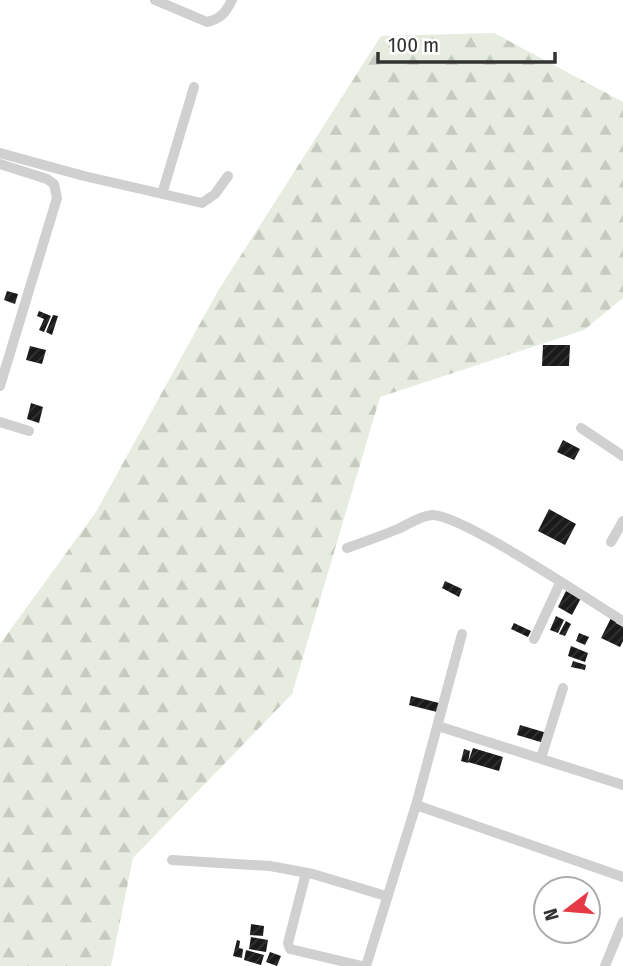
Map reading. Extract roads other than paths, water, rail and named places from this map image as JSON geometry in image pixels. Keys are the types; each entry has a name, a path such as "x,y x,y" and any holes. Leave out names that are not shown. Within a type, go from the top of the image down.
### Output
{"street":[{"path":"155,0 207,22 227,11 232,0"},
{"path":"162,194 194,87"},
{"path":"0,153 202,203 215,194 228,176"},
{"path":"0,164 47,179 54,184 57,198 0,386"},
{"path":"0,422 29,431"},
{"path":"580,428 623,456"},
{"path":"348,548 397,530 425,516 448,518 476,532 623,621"},
{"path":"611,542 623,521"},
{"path":"534,639 560,583"},
{"path":"306,873 288,943 290,948 364,966 416,805 462,634"},
{"path":"541,758 563,688"},
{"path":"438,726 623,785"},
{"path":"416,805 623,877"},
{"path":"172,860 253,864 306,873 386,896"},
{"path":"605,966 623,922"}]}
